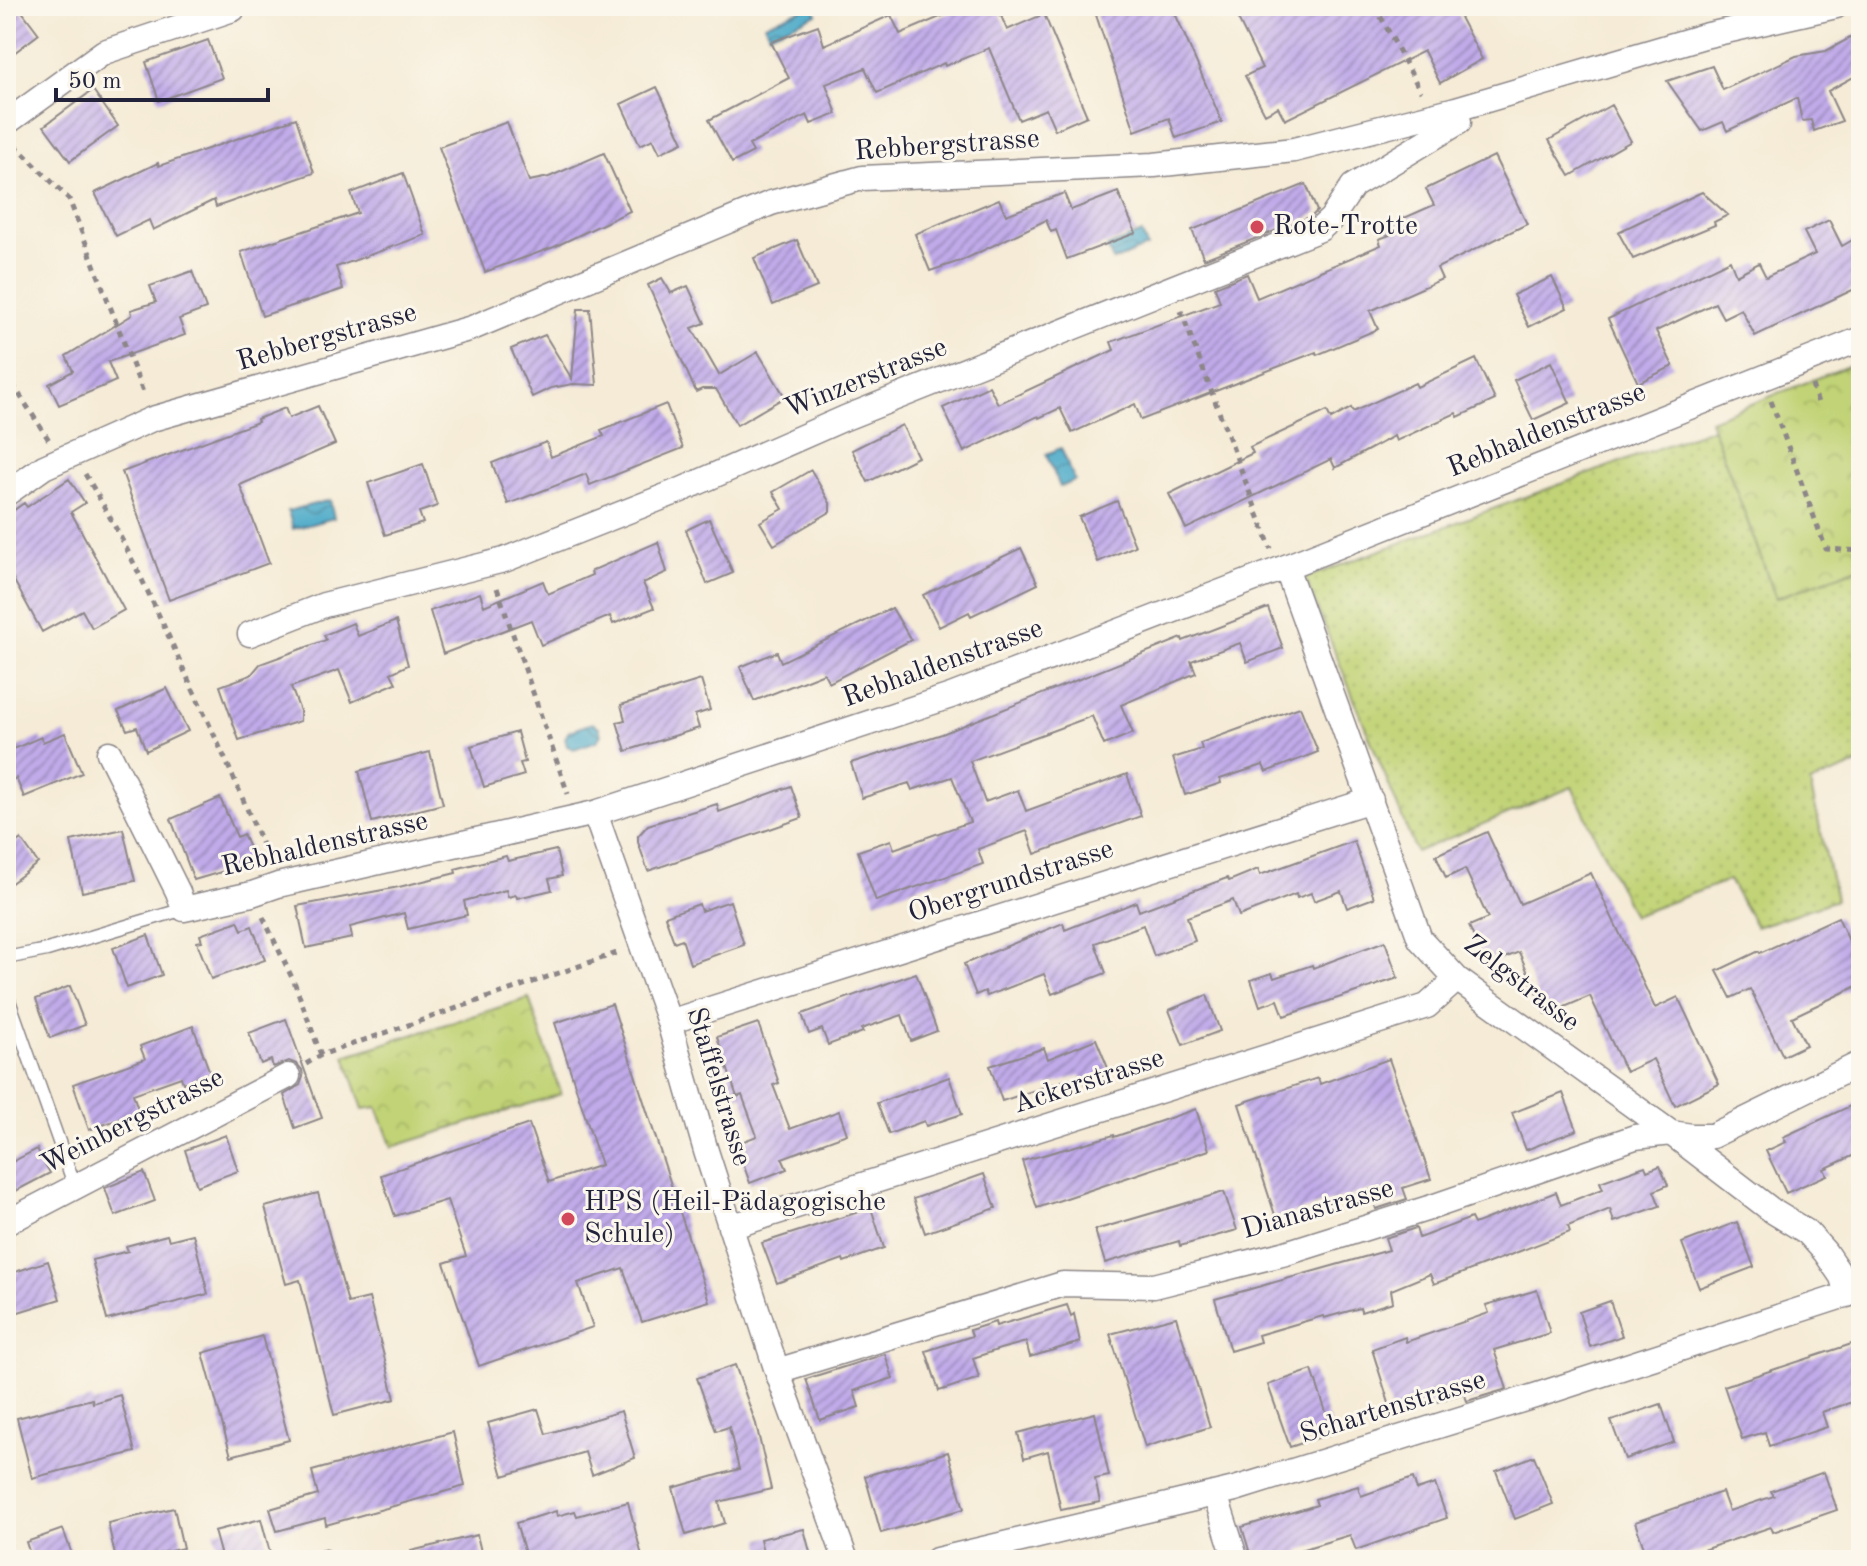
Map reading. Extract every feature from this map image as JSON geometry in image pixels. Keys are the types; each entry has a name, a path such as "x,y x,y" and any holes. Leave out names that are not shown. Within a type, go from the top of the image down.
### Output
{"street":[{"name":"Rebbergstrasse","path":"6,494 61,458 152,419 472,328 771,203 862,178 1154,165 1294,150 1444,111 1704,36 1836,6"},
{"path":"6,123 104,52 233,9"},
{"name":"Winzerstrasse","path":"250,634 324,605 489,564 681,490 845,418 1320,229 1331,219 1353,186 1459,122 1444,111"},
{"name":"Rebhaldenstrasse","path":"184,909 586,815 951,696 1861,339"},
{"name":"Zelgstrasse","path":"1282,568 1371,800 1420,939 1457,979 1671,1133 1774,1212 1807,1232 1854,1293"},
{"path":"109,753 184,909"},
{"name":"Obergrundstrasse","path":"669,1022 1371,800"},
{"name":"Staffelstrasse","path":"586,815 669,1022 777,1371 846,1560"},
{"name":"Ackerstrasse","path":"730,1227 1427,1006 1457,979"},
{"name":"Dianastrasse","path":"777,1371 1063,1284 1154,1286 1286,1253 1429,1208 1635,1137 1671,1133 1712,1136 1861,1063"},
{"name":"Weinbergstrasse","path":"6,1223 288,1076"},
{"name":"Schartenstrasse","path":"937,1560 1215,1494 1526,1399 1854,1293"},
{"path":"1215,1494 1236,1560"}],"lane":[{"path":"6,958 47,950 184,909"},
{"path":"6,992 75,1187"},
{"path":"307,1560 325,1556 327,1560"}],"path":[{"path":"1375,6 1444,111"},
{"path":"6,136 69,199 152,419"},
{"path":"1172,288 1282,568"},
{"path":"6,374 61,458"},
{"path":"1762,378 1826,549 1861,551"},
{"path":"84,471 107,510 170,639 271,865"},
{"path":"489,564 586,815"},
{"path":"252,894 295,984 321,1055"},
{"path":"288,1076 321,1055 640,945"}],"green space":[{"path":"1861,361 1861,567 1776,598 1710,420"},
{"path":"1713,428 1776,598 1861,567 1861,763 1810,783 1836,900 1756,927 1729,880 1633,916 1572,787 1416,852 1305,578"},
{"path":"529,998 561,1094 392,1147 377,1107 363,1109 345,1056"}],"water":[{"path":"810,6 817,14 769,34 765,24"},
{"path":"1142,233 1147,247 1113,261 1107,247"},
{"path":"1061,448 1075,481 1060,487 1046,454"},
{"path":"330,500 334,518 293,529 288,511"},
{"path":"592,723 599,727 601,735 597,741 574,749 567,746 565,738 569,731"}],"building":[{"path":"6,6 18,6 39,34 6,59"},
{"path":"966,6 997,6 1007,30 1044,14 1087,116 1055,130 1046,109 1019,120 989,48 945,66 944,63 877,93 865,68 826,84 837,114 811,124 807,115 749,145 753,152 732,163 709,120 789,78 771,42 818,25 824,45 891,15 900,34"},
{"path":"1093,6 1172,6 1222,122 1176,138 1169,118 1135,131"},
{"path":"1249,6 1454,6 1482,59 1440,83 1424,51 1285,120 1278,107 1265,114 1245,76 1262,68 1235,13"},
{"path":"1861,32 1861,73 1828,91 1842,121 1814,131 1811,120 1802,121 1797,98 1727,131 1723,122 1702,131 1667,81 1712,66 1723,90 1796,56 1826,51"},
{"path":"208,40 222,78 159,101 146,62"},
{"path":"657,87 683,142 660,153 653,139 640,145 621,104"},
{"path":"93,90 118,126 70,161 44,126"},
{"path":"1611,105 1631,141 1570,176 1549,140"},
{"path":"296,118 314,173 216,207 214,200 153,230 149,220 116,236 95,193 158,163 159,166"},
{"path":"507,122 529,181 549,177 604,153 630,211 554,247 485,272 439,147"},
{"path":"1494,156 1527,224 1437,268 1442,279 1370,311 1378,329 1317,355 1316,352 1141,420 1135,404 1072,433 1060,408 964,452 943,408 989,386 998,404 1114,350 1111,342 1220,302 1215,287 1247,274 1257,298 1381,245 1379,239 1390,235 1386,226 1434,205 1426,189"},
{"path":"403,173 425,235 336,267 343,289 262,316 241,252 358,213 351,193"},
{"name":"Rote-Trotte","path":"1306,184 1317,211 1312,216 1204,259 1192,230"},
{"path":"1118,192 1136,233 1067,259 1056,230 1051,232 1046,220 963,260 930,271 915,234 999,199 1006,215 1064,193 1071,210"},
{"path":"1702,192 1728,215 1714,222 1715,225 1633,259 1618,232"},
{"path":"1829,220 1842,246 1861,235 1861,286 1755,336 1741,309 1723,318 1715,303 1656,331 1673,366 1638,383 1608,319 1730,260 1736,275 1759,263 1766,277 1815,254 1804,232"},
{"path":"797,240 817,287 773,305 754,258"},
{"path":"192,271 206,309 179,319 185,335 108,362 116,381 59,405 49,384 73,371 66,356 132,315 131,310 156,302 150,286"},
{"path":"1552,277 1567,308 1529,327 1513,295"},
{"path":"662,278 671,293 688,286 705,323 692,328 719,375 758,352 785,397 737,425 716,389 696,392 648,285"},
{"path":"578,309 590,309 597,385 573,384 551,388 532,397 511,349 545,335 572,379"},
{"path":"1476,359 1495,400 1458,417 1456,413 1396,441 1394,436 1335,468 1331,459 1186,529 1169,494 1253,453 1250,447 1327,411 1331,419 1351,408 1353,412"},
{"path":"1551,362 1570,403 1533,420 1514,380"},
{"path":"666,404 683,448 590,485 586,474 508,504 492,463 546,442 551,457 604,436 601,430"},
{"path":"318,406 335,444 240,485 269,563 169,600 122,472 258,422 257,419 285,408 289,418"},
{"path":"902,425 918,457 868,482 852,450"},
{"path":"423,464 437,506 419,512 423,523 385,535 368,483"},
{"path":"811,470 830,503 830,512 774,545 760,522 783,509 773,492"},
{"path":"69,479 85,503 71,512 124,610 92,628 82,610 42,632 6,566 6,516 24,503 27,507"},
{"path":"1117,501 1135,546 1098,562 1079,517"},
{"path":"709,519 733,573 707,584 686,530"},
{"path":"658,542 667,572 643,583 654,608 613,624 610,616 541,645 531,620 443,654 430,611 480,593 484,606 543,581 548,594 592,575 591,571"},
{"path":"1021,548 1038,584 971,616 969,612 939,627 923,595"},
{"path":"892,608 911,640 829,683 824,673 754,701 740,667 777,652 781,662"},
{"path":"1268,608 1283,648 1247,662 1240,643 1191,661 1196,673 1121,705 1133,733 1104,745 1092,716 970,761 985,802 1018,790 1026,811 1127,774 1141,816 1035,854 1027,831 978,849 983,864 876,901 858,851 891,840 894,849 970,822 952,777 912,790 909,783 862,798 851,763 942,734 1182,638 1183,641"},
{"path":"396,621 408,665 391,673 396,683 352,702 339,670 291,687 300,711 300,721 239,740 220,686 251,675 260,664 326,640 324,635 353,623 358,636"},
{"path":"701,680 710,710 695,715 699,728 626,751 617,722 625,720 621,705"},
{"path":"167,688 188,731 146,751 137,727 127,730 118,711"},
{"path":"1300,707 1318,752 1266,772 1263,765 1185,795 1173,758 1202,749 1200,743"},
{"path":"517,732 525,762 520,763 524,775 484,787 471,746"},
{"path":"65,733 82,773 24,797 16,778 6,783 6,752 41,737 43,742"},
{"path":"430,752 443,804 372,822 359,771"},
{"path":"791,786 802,818 648,871 638,836 648,825 717,804 719,812"},
{"path":"220,798 237,837 243,834 255,862 194,880 171,819"},
{"path":"123,829 135,881 82,892 71,841"},
{"path":"1487,832 1520,904 1591,873 1655,1008 1678,997 1719,1084 1675,1106 1653,1059 1626,1072 1590,996 1546,1015 1519,952 1493,963 1490,956 1483,959 1469,926 1488,918 1465,869 1446,878 1436,855"},
{"path":"21,839 38,863 6,887 6,850"},
{"path":"1354,841 1374,898 1347,908 1341,891 1314,901 1311,893 1297,898 1296,894 1239,916 1233,900 1187,917 1195,941 1154,956 1143,925 1095,943 1106,973 1052,994 1044,974 987,996 985,991 976,995 964,964 1063,923 1065,930 1136,902 1139,911 1227,878 1229,881 1258,869 1260,875"},
{"path":"556,850 562,876 549,879 552,890 517,898 516,895 508,897 506,890 464,901 467,915 408,929 404,913 350,927 352,938 306,948 297,906 399,887 456,873 455,869 506,856 508,861"},
{"path":"730,901 744,945 690,964 682,939 674,942 665,916 699,904 701,911"},
{"path":"1838,917 1861,967 1861,984 1792,1017 1806,1045 1783,1056 1750,989 1731,998 1717,971"},
{"path":"238,921 242,930 252,926 265,960 211,979 197,942 202,941 200,935"},
{"path":"148,935 162,975 127,988 113,948"},
{"path":"1385,941 1398,978 1284,1016 1278,1000 1260,1006 1251,980 1272,973 1274,978 1312,965 1313,968"},
{"path":"916,973 937,1031 911,1041 902,1015 861,1029 863,1032 828,1045 822,1029 809,1034 802,1014"},
{"path":"70,986 85,1025 50,1038 36,999"},
{"path":"1207,995 1220,1031 1183,1045 1169,1010"},
{"name":"HPS (Heil-Pädagogische Schule)","path":"612,1004 709,1301 642,1322 623,1268 578,1283 593,1327 479,1366 444,1263 466,1256 447,1200 395,1216 381,1175 529,1124 549,1182 601,1165 555,1023"},
{"path":"286,1019 322,1118 295,1128 284,1095 300,1085 302,1070 289,1061 273,1067 271,1060 261,1064 249,1033"},
{"path":"758,1023 779,1083 773,1085 790,1129 839,1111 847,1134 782,1158 787,1169 750,1183 736,1144 757,1136 742,1095 737,1097 717,1037"},
{"path":"193,1026 210,1073 183,1083 181,1077 133,1094 139,1112 89,1130 73,1084 145,1059 140,1046"},
{"path":"1096,1039 1110,1073 1085,1084 1081,1075 1002,1101 990,1066 1044,1048 1048,1059"},
{"path":"1389,1059 1431,1179 1403,1188 1407,1199 1376,1209 1370,1190 1276,1218 1239,1104 1318,1078 1320,1084"},
{"path":"949,1077 962,1114 926,1126 924,1121 889,1134 877,1103"},
{"path":"1563,1093 1577,1130 1526,1150 1512,1113"},
{"path":"1861,1101 1861,1152 1824,1169 1827,1175 1786,1193 1766,1151 1786,1142 1783,1137"},
{"path":"1196,1109 1209,1150 1037,1208 1022,1161 1114,1137"},
{"path":"226,1135 238,1171 197,1186 185,1150"},
{"path":"37,1149 50,1173 6,1196 6,1165"},
{"path":"1645,1166 1647,1171 1660,1166 1668,1185 1654,1191 1660,1206 1614,1222 1610,1209 1568,1226 1570,1232 1434,1284 1430,1274 1391,1290 1393,1302 1361,1312 1360,1308 1323,1316 1258,1335 1260,1342 1230,1351 1215,1299 1389,1250 1385,1238 1416,1228 1419,1238 1471,1218 1474,1224 1556,1192 1561,1205 1603,1189 1600,1182"},
{"path":"144,1172 155,1201 115,1216 105,1188"},
{"path":"984,1174 996,1208 925,1233 913,1199"},
{"path":"1224,1192 1237,1230 1180,1246 1179,1241 1105,1263 1095,1230"},
{"path":"318,1193 348,1303 369,1298 395,1399 334,1415 300,1280 286,1284 265,1207"},
{"path":"871,1208 884,1248 777,1283 762,1243"},
{"path":"1737,1222 1754,1267 1699,1288 1682,1243"},
{"path":"193,1234 208,1294 107,1320 92,1260 128,1251 126,1246 167,1235 169,1240"},
{"path":"48,1261 60,1299 6,1316 6,1275"},
{"path":"1537,1290 1550,1333 1494,1350 1507,1389 1467,1401 1464,1393 1393,1416 1372,1349 1405,1337 1406,1342 1489,1313 1486,1305"},
{"path":"1610,1301 1622,1336 1590,1347 1579,1312"},
{"path":"1067,1305 1071,1316 1074,1314 1080,1342 1030,1357 1026,1342 973,1358 979,1378 939,1391 926,1351 972,1336 970,1330 995,1322 996,1326"},
{"path":"1176,1317 1210,1427 1145,1447 1110,1334"},
{"path":"262,1336 289,1440 231,1456 203,1353"},
{"path":"1861,1341 1861,1399 1822,1412 1827,1427 1769,1446 1765,1432 1742,1439 1724,1386"},
{"path":"885,1354 893,1378 854,1391 859,1407 820,1420 806,1379"},
{"path":"735,1365 756,1424 771,1489 719,1502 725,1523 686,1535 673,1488 739,1469 729,1427 716,1431 697,1378"},
{"path":"1312,1370 1333,1433 1290,1447 1268,1385"},
{"path":"120,1395 135,1452 32,1478 17,1418"},
{"path":"1661,1404 1674,1442 1625,1459 1611,1421"},
{"path":"538,1409 546,1434 621,1411 635,1458 592,1475 585,1452 503,1476 488,1423"},
{"path":"1095,1413 1109,1476 1095,1479 1100,1502 1061,1510 1048,1451 1024,1458 1018,1433"},
{"path":"453,1432 465,1486 326,1525 325,1518 277,1531 270,1509 318,1495 312,1471"},
{"path":"948,1452 964,1509 881,1533 865,1476"},
{"path":"1534,1456 1553,1504 1515,1519 1496,1471"},
{"path":"1824,1472 1837,1510 1773,1532 1771,1527 1673,1560 1648,1560 1635,1522 1722,1492 1729,1511 1774,1496 1771,1491"},
{"path":"1413,1478 1417,1490 1435,1484 1447,1518 1356,1550 1350,1535 1300,1550 1303,1560 1252,1560 1242,1527 1317,1505 1315,1499 1358,1486 1361,1496"},
{"path":"628,1502 643,1560 527,1560 516,1523 556,1511 557,1516 575,1511 577,1516"},
{"path":"174,1508 183,1548 132,1560 116,1560 108,1523"},
{"path":"261,1519 272,1560 222,1560 214,1531"},
{"path":"63,1529 74,1560 32,1560 26,1542"},
{"path":"804,1529 812,1560 765,1560 760,1539"},
{"path":"477,1535 483,1560 412,1560 411,1551"}],"place":[{"name":"Rote-Trotte","path":"1257,227"},
{"name":"HPS (Heil-Pädagogische Schule)","path":"568,1219"}]}
